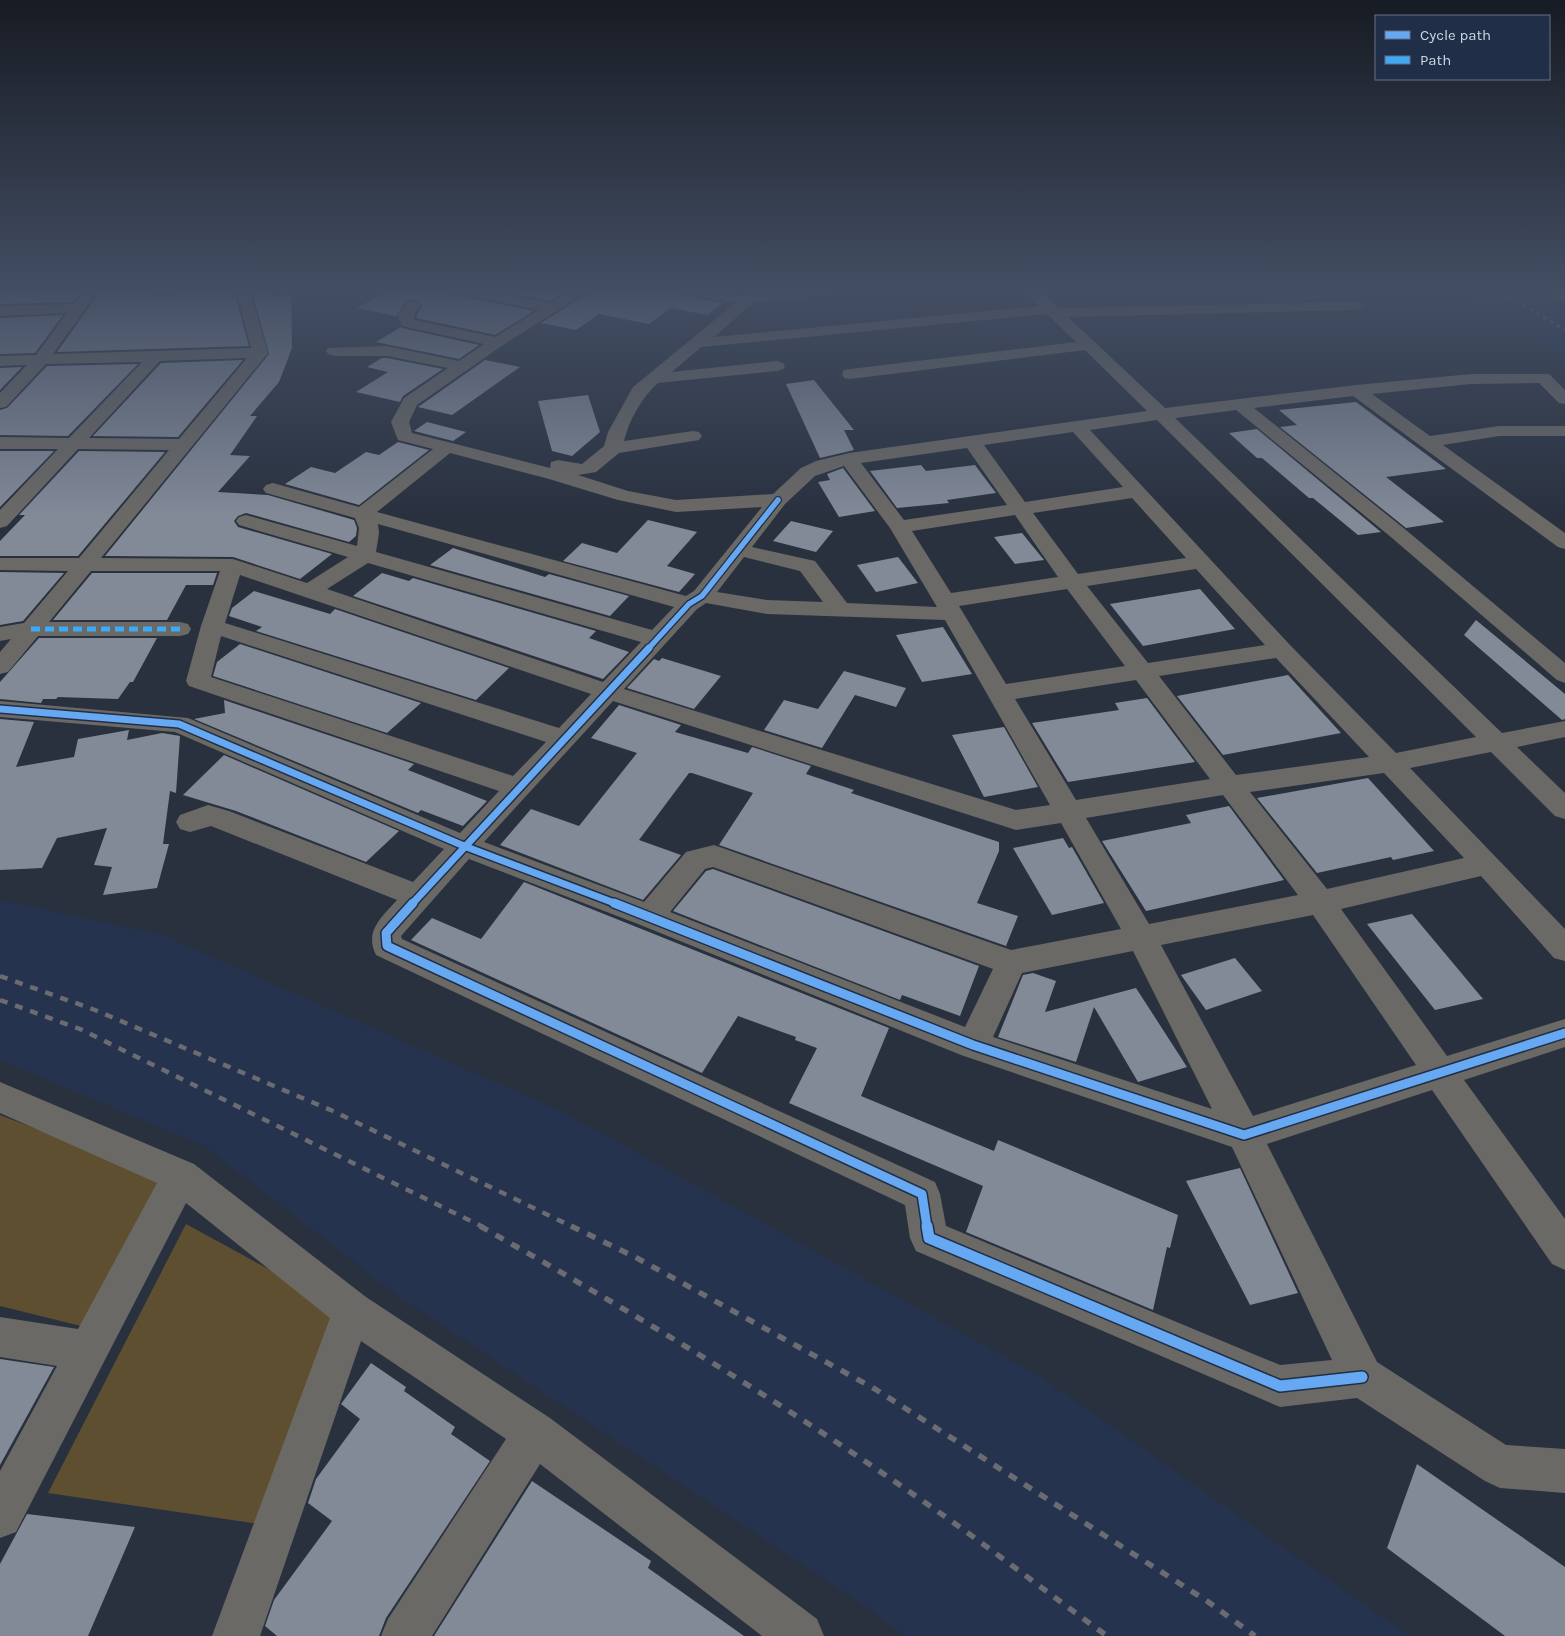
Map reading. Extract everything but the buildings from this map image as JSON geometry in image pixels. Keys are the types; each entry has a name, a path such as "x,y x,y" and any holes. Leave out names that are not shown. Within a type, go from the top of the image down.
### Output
{"street":[{"path":"0,403 37,364"},
{"path":"0,522 148,364"},
{"path":"0,667 251,364"},
{"path":"453,364 461,366"},
{"path":"613,448 617,432 633,400 652,379 670,364"},
{"path":"850,374 930,364"},
{"path":"1110,364 1565,809"},
{"path":"461,366 410,402 400,422 404,436 556,475 625,496 676,506 709,506 778,500"},
{"path":"652,379 777,366"},
{"path":"1362,1377 1280,1386 929,1238 922,1194 387,946 386,933 464,846 610,692 657,639 696,600 738,533 808,472 823,465 848,459 1161,414 1356,390 1471,379 1543,378 1565,399"},
{"path":"1356,390 1565,543"},
{"path":"1239,404 1399,534 1565,675"},
{"path":"1077,426 1282,650 1565,949"},
{"path":"1426,442 1498,431 1565,431"},
{"path":"538,459 577,471 586,470 613,448 693,436"},
{"path":"972,442 1072,581 1144,671 1320,902 1565,1251"},
{"path":"0,444 184,445"},
{"path":"362,514 447,447"},
{"path":"848,459 899,528 949,608 1141,936 1244,1135 1362,1377 1500,1466 1565,1471"},
{"path":"273,489 362,514 696,600 767,607 841,611 949,608 1072,581 1203,562"},
{"path":"899,528 1137,491"},
{"path":"709,506 738,533 807,566 841,611"},
{"path":"362,514 369,523 365,555"},
{"path":"246,521 657,639"},
{"path":"1545,529 1565,521"},
{"path":"309,590 365,555"},
{"path":"0,564 233,565 610,692 1016,820 1230,785 1389,763 1497,744 1565,729"},
{"path":"233,565 212,626 198,681 518,788"},
{"path":"212,626 565,739"},
{"path":"0,634 31,629 180,629"},
{"path":"1000,693 1282,650"},
{"path":"0,708 179,724 464,846 648,916 973,1045 1244,1135 1442,1074 1565,1033"},
{"path":"190,822 208,815 219,818 418,896"},
{"path":"648,916 696,860 714,856 1011,963 1320,902 1486,864"},
{"path":"973,1045 1011,963"},
{"path":"0,1097 181,1176 352,1311 535,1433 800,1636"},
{"path":"3,1504 88,1351 181,1176"},
{"path":"242,1632 352,1311"},
{"path":"0,1337 88,1351"},
{"path":"405,1636 535,1433"}],"shaded area":[{"path":"0,900 162,935 565,1113 1041,1377 1409,1636 905,1636 874,1612 394,1293 205,1146 0,1060"},
{"path":"0,1115 62,1139 165,1184 85,1327 0,1306"},
{"path":"186,1224 347,1312 266,1525 48,1493"}],"railway":[{"path":"0,976 95,1010 333,1111 573,1227"},
{"path":"0,1000 80,1029 483,1227"},
{"path":"480,1226 652,1326 820,1431 952,1522 1107,1636"},
{"path":"571,1226 635,1257 875,1389 1207,1601 1255,1636"}],"marked path":[{"path":"31,629 180,629"}],"cycle path":[{"path":"778,500 702,596 689,604 461,849 386,933 387,946 922,1194 929,1238 1280,1386 1362,1377"},
{"path":"0,709 179,724 464,846 649,916 973,1045 1244,1135 1565,1033"}]}
